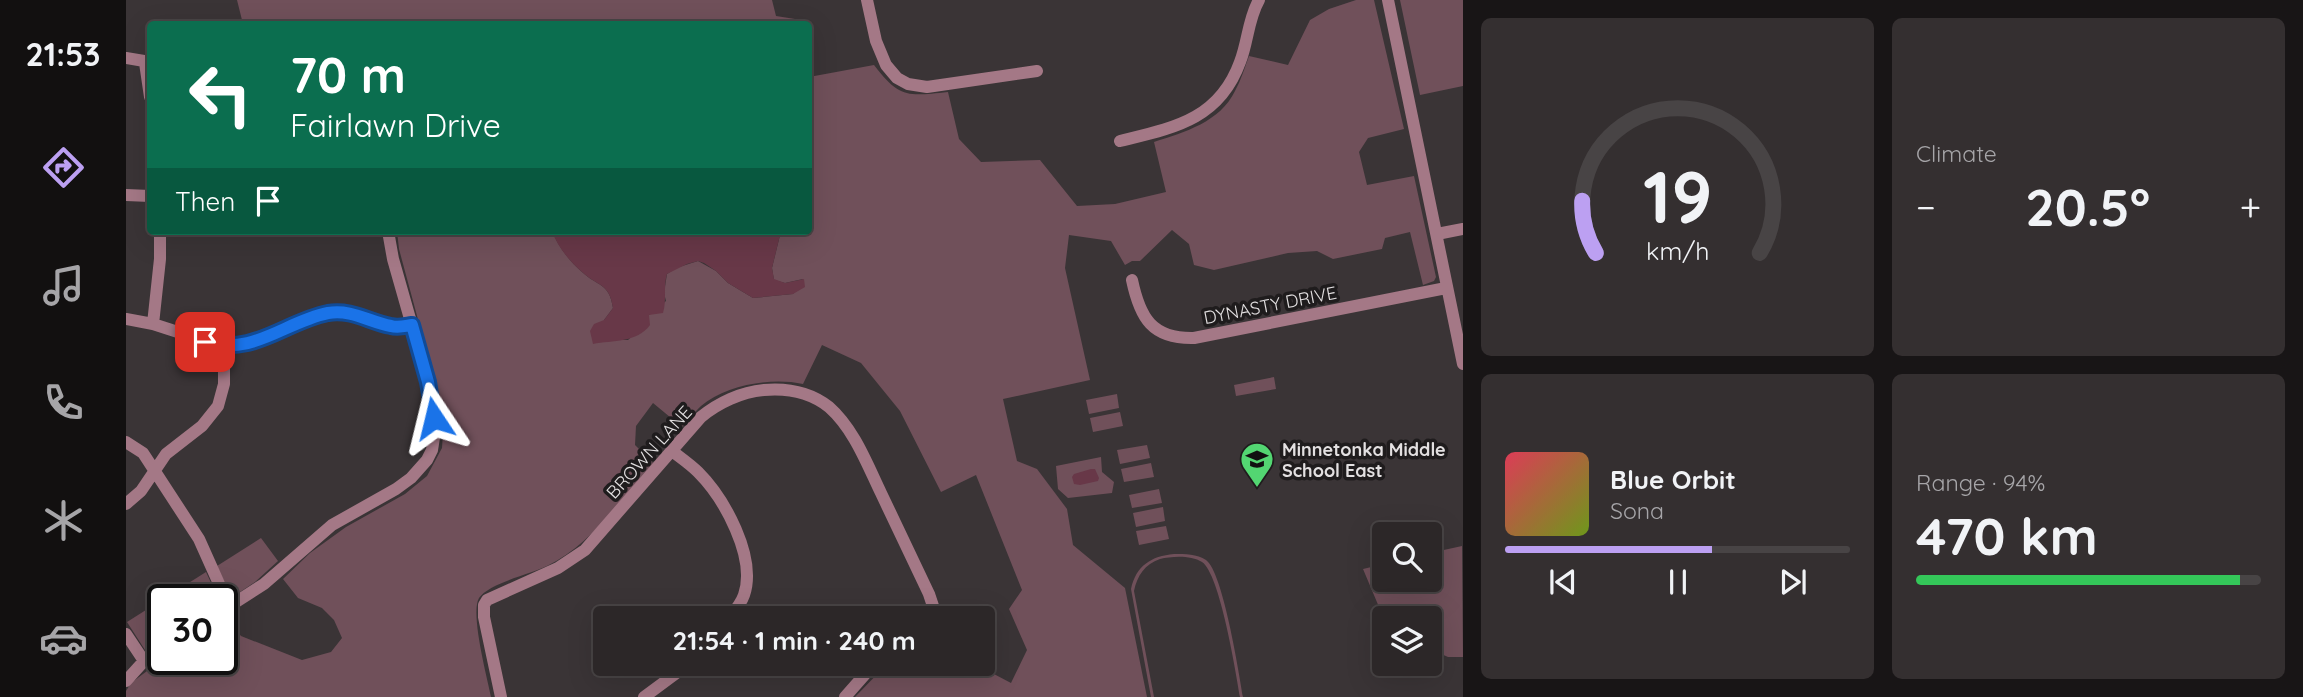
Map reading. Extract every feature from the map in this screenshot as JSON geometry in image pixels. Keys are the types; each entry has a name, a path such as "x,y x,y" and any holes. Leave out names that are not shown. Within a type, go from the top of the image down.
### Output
{"street":[{"path":"867,0 876,41 886,65 897,78 908,85 927,87 1037,71"},
{"path":"1120,141 1157,133 1188,122 1214,103 1240,63 1250,21 1259,0"},
{"path":"1388,0 1463,364"},
{"path":"126,58 147,63"},
{"path":"126,195 147,196"},
{"path":"1437,234 1463,229"},
{"path":"153,324 160,235"},
{"path":"238,600 264,584 332,525 411,478 432,450 435,431 428,382 388,235"},
{"name":"DYNASTY DRIVE","path":"1132,280 1136,300 1145,319 1161,332 1180,338 1194,338 1446,288"},
{"path":"126,319 153,324 224,347 258,341 327,313 358,315 390,326 412,325"},
{"path":"126,504 141,491 166,454 202,426 218,406 225,384 224,347"},
{"name":"BROWN LANE","path":"501,697 484,617 487,600 558,568 585,550 711,409 740,395 758,390 782,389 809,395 830,408 844,424 860,450 933,606"},
{"path":"126,442 143,453 200,539 217,584"},
{"path":"672,451 698,472 713,490 740,539 747,569 747,583 739,606"},
{"path":"126,634 144,661"},
{"path":"126,681 147,659"},
{"path":"644,697 672,676"},
{"path":"845,697 864,676"}],"shaded area":[{"path":"237,0 772,0 776,16 795,21 242,21"},
{"path":"1356,0 1374,0 1404,129 1368,138 1359,152 1367,185 1414,176 1436,277 1434,281 1423,285 1410,232 1385,238 1382,249 1333,259 1317,251 1288,253 1214,270 1194,265 1189,244 1172,230 1140,261 1125,265 1111,241 1069,235 1065,268 1090,380 1003,399 1017,461 1037,469 1067,509 1073,545 1125,588 1147,697 855,697 875,676 995,675 1011,683 1027,650 1009,609 1022,590 976,475 941,492 900,411 861,363 822,345 803,384 763,382 736,388 701,406 682,427 653,403 636,426 635,445 653,463 604,520 563,557 492,588 479,598 478,631 491,697 126,697 131,683 147,671 147,675 238,675 238,632 241,636 302,660 331,652 342,638 334,620 322,608 298,598 283,579 310,553 346,527 405,494 427,476 442,448 444,416 397,235 554,235 573,263 606,289 613,308 604,320 615,340 628,340 649,320 649,315 666,301 664,293 667,274 698,261 753,298 793,294 803,279 785,283 774,280 772,268 780,235 812,235 812,76 874,65 891,84 906,93 948,92 959,139 981,162 1040,160 1077,206 1115,204 1166,192 1154,142 1200,124 1220,111 1235,91 1249,56 1288,65 1310,20 1329,9"},
{"path":"1400,0 1463,0 1463,86 1420,95"},
{"path":"554,235 780,235 772,268 774,279 785,283 804,279 805,287 793,294 753,298 698,261 667,274 663,313 649,315 650,325 645,331 624,340 593,344 590,331 594,324 604,320 613,308 609,294 577,268"},
{"path":"1274,377 1276,389 1236,396 1234,385"},
{"path":"1117,394 1119,408 1089,414 1086,400"},
{"path":"1120,412 1123,426 1093,432 1090,418"},
{"path":"1147,445 1150,458 1120,464 1117,450"},
{"path":"1101,457 1102,472 1114,482 1112,493 1068,498 1058,489 1056,466"},
{"path":"1151,463 1154,477 1124,482 1121,469"},
{"path":"1095,469 1098,481 1074,484 1074,474"},
{"path":"1159,489 1162,503 1132,508 1129,495"},
{"path":"1163,507 1165,521 1136,527 1133,513"},
{"path":"1166,526 1169,539 1139,545 1136,531"},
{"path":"261,538 278,561 238,593 238,584 226,584 217,566"},
{"path":"1462,546 1463,657 1442,654 1442,606 1379,606 1373,592 1442,592 1442,550"},
{"path":"1174,554 1199,557 1206,560 1212,568 1224,602 1243,697 1240,697 1221,604 1209,570 1202,562 1192,558 1170,557 1146,567 1137,580 1134,591 1154,697 1151,697 1131,589 1141,568 1158,557"},
{"path":"1372,567 1372,590 1363,569"},
{"path":"206,572 212,584 187,584"},
{"path":"147,609 147,650 145,650 127,622"}],"place":[{"name":"Minnetonka Middle School East","path":"1257,489"}],"route":[{"path":"205,342 224,347 246,344 315,317 337,312 358,315 390,326 412,325 428,382 434,418"}]}
